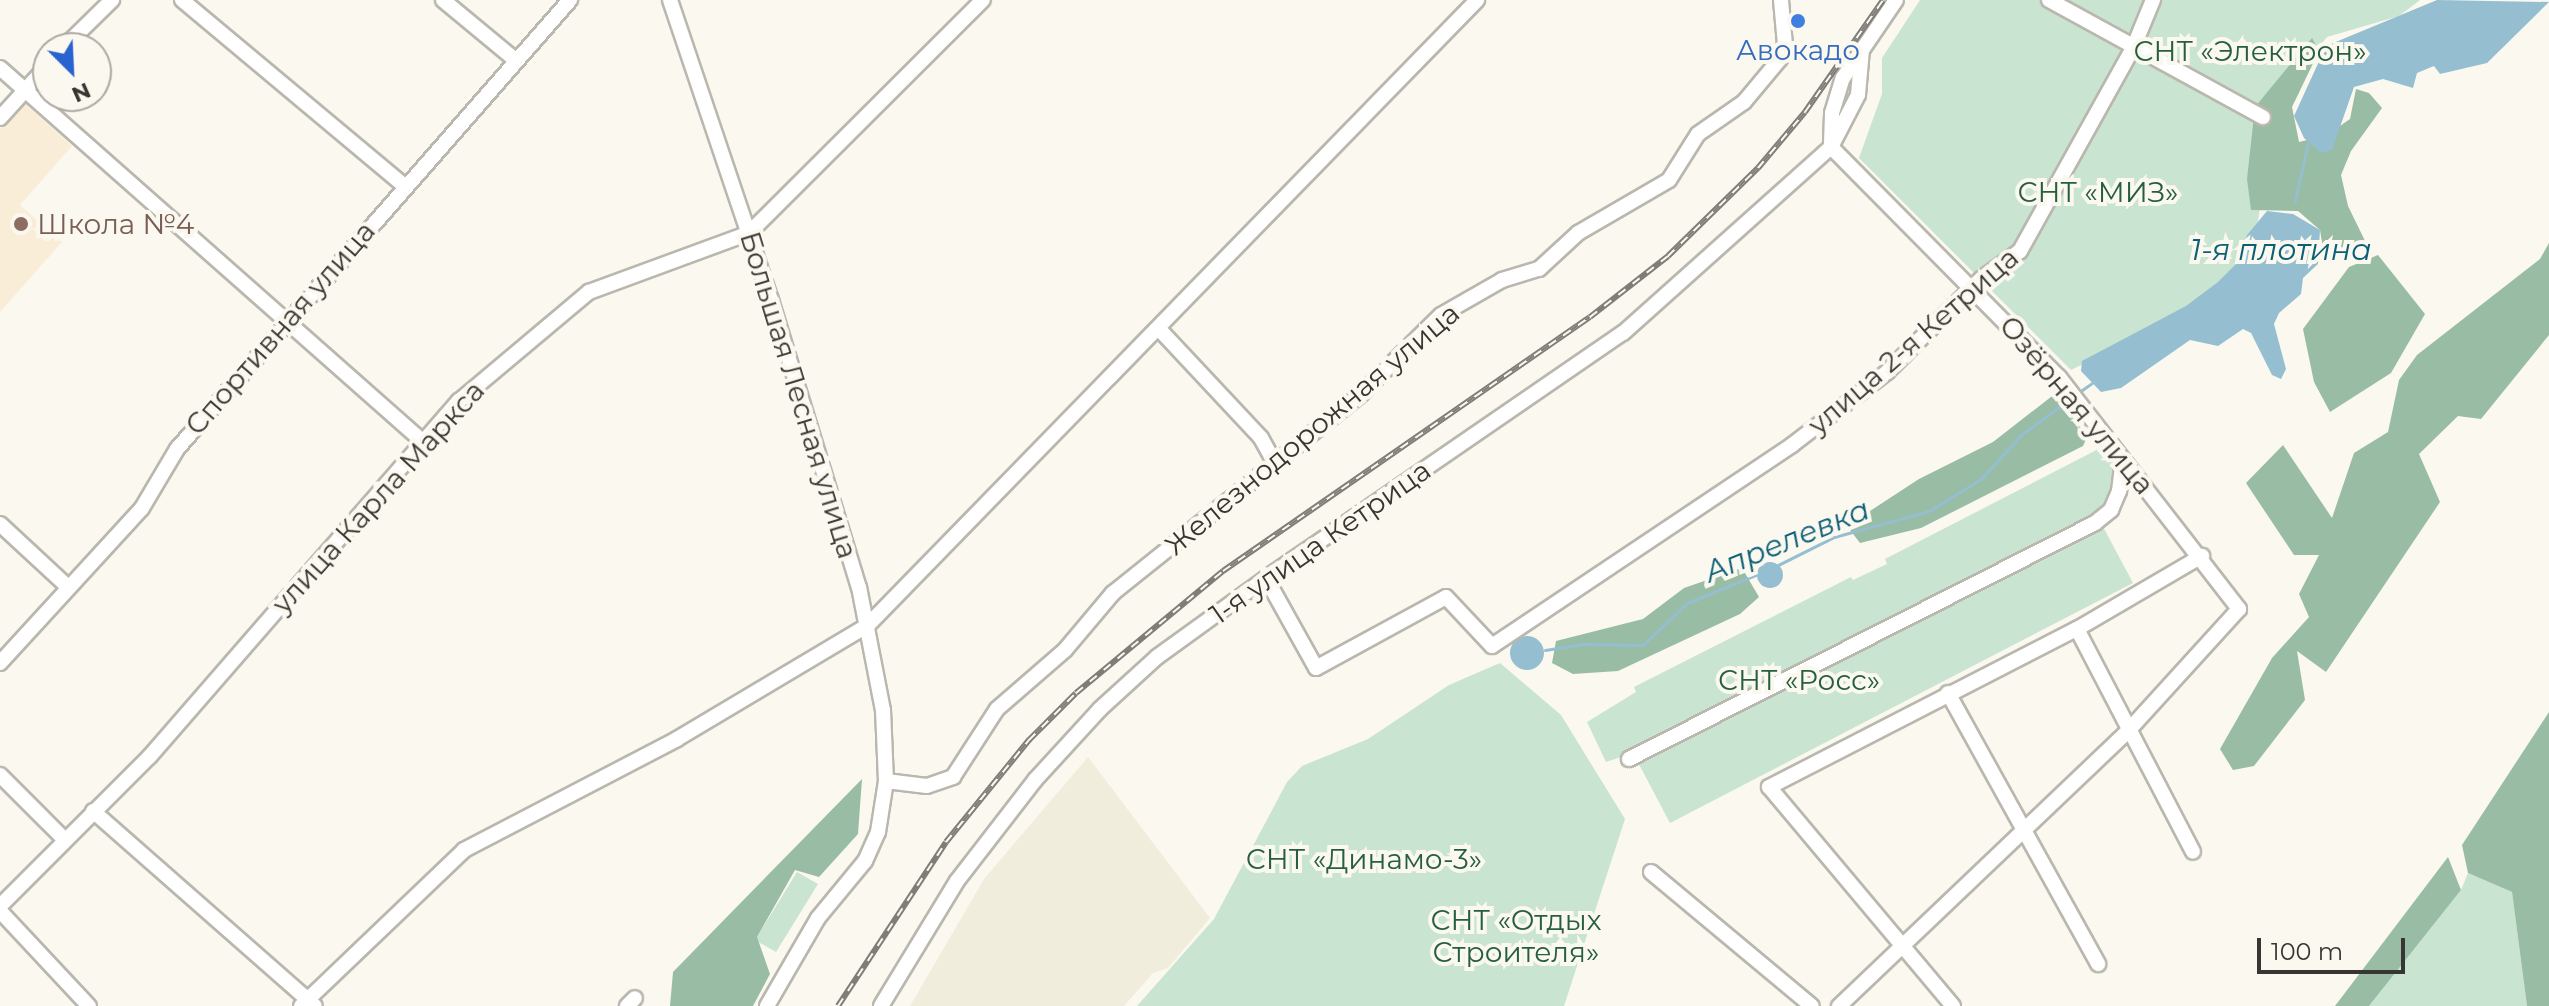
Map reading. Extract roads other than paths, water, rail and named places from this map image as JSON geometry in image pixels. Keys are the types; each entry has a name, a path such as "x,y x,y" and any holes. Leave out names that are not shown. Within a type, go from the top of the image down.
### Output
{"street":[{"path":"79,32 112,0"},
{"path":"182,0 403,185"},
{"path":"443,0 514,59"},
{"name":"Спортивная улица","path":"0,663 142,508 177,449 403,185 570,0"},
{"name":"Большая Лесная улица","path":"670,0 749,233 868,625 883,710 886,781 878,832 865,861 818,918 774,1003"},
{"name":"улица Карла Маркса","path":"0,909 150,756 422,441 491,372 589,292 749,233 983,0"},
{"path":"93,811 308,1004 455,856 677,739 868,625 1160,330 1477,0"},
{"name":"Железнодорожная улица","path":"886,781 927,786 953,777 997,709 1065,650 1113,593 1361,394 1448,310 1502,280 1539,269 1578,233 1669,180 1698,134 1762,85 1785,45 1781,0"},
{"path":"1831,147 1836,94 1896,0"},
{"path":"2049,0 2263,117"},
{"name":"улица 2-я Кетрица","path":"1266,578 1316,668 1446,597 1492,646 1792,445 1887,372 1974,287 2020,251 2134,46 2153,0"},
{"path":"0,68 288,319 422,441"},
{"path":"0,118 32,83"},
{"name":"Озёрная улица","path":"1831,147 1974,287 2067,385 2123,460 2202,556 2239,609 2127,732"},
{"name":"1-я улица Кетрица","path":"881,1006 957,881 1035,780 1100,709 1157,657 1266,578 1623,333 1831,147"},
{"path":"1160,330 1261,438 1274,461"},
{"path":"1629,759 2095,523 2111,510 2119,491 2123,460"},
{"path":"0,524 69,588"},
{"path":"1953,1006 1769,787 2077,629 2202,556"},
{"path":"2077,629 2127,732 2193,852"},
{"path":"1948,693 2098,964"},
{"path":"1839,1006 1905,948 2127,732"},
{"path":"0,775 65,840"},
{"path":"1651,872 1812,1006"},
{"path":"0,909 89,1006"}],"water":[{"path":"2437,0 2549,2 2487,63 2440,74 2434,66 2417,73 2413,88 2383,79 2354,87 2332,150 2321,153 2304,138 2294,116 2326,46"},
{"name":"1-я плотина","path":"2267,211 2293,214 2320,230 2318,264 2303,278 2301,294 2279,313 2274,324 2286,369 2281,379 2272,375 2251,333 2243,329 2218,346 2190,340 2121,388 2101,392 2081,371 2082,361 2186,306 2218,282 2240,260 2247,235"},
{"path":"1770,562 1779,566 1783,575 1779,584 1770,588 1761,584 1757,575 1761,566"},
{"path":"1527,636 1539,641 1544,653 1539,665 1527,670 1515,665 1510,653 1515,641"}],"waterway":[{"name":"Апрелевка","path":"2295,201 2308,142"},
{"path":"2082,390 2092,383"},
{"name":"Апрелевка","path":"1776,566 1834,537 1929,511 1981,479 2022,434 2069,400"},
{"name":"Апрелевка","path":"1545,650 1582,644 1643,645 1687,603 1758,574"}],"railway":[{"path":"838,1006 946,842 1029,740 1076,693 1223,571 1590,317 1668,256 1758,168 1805,112 1883,0"}],"place":[{"name":"Авокадо","path":"1798,21"},
{"name":"Школа №4","path":"21,224"}],"park label":[{"name":"СНТ «Электрон»","path":"2250,51"},
{"name":"СНТ «МИЗ»","path":"2098,192"},
{"name":"СНТ «Росс»","path":"1799,680"},
{"name":"СНТ «Динамо-3»","path":"1364,859"},
{"name":"СНТ «Отдых Строителя»","path":"1516,936"}]}
